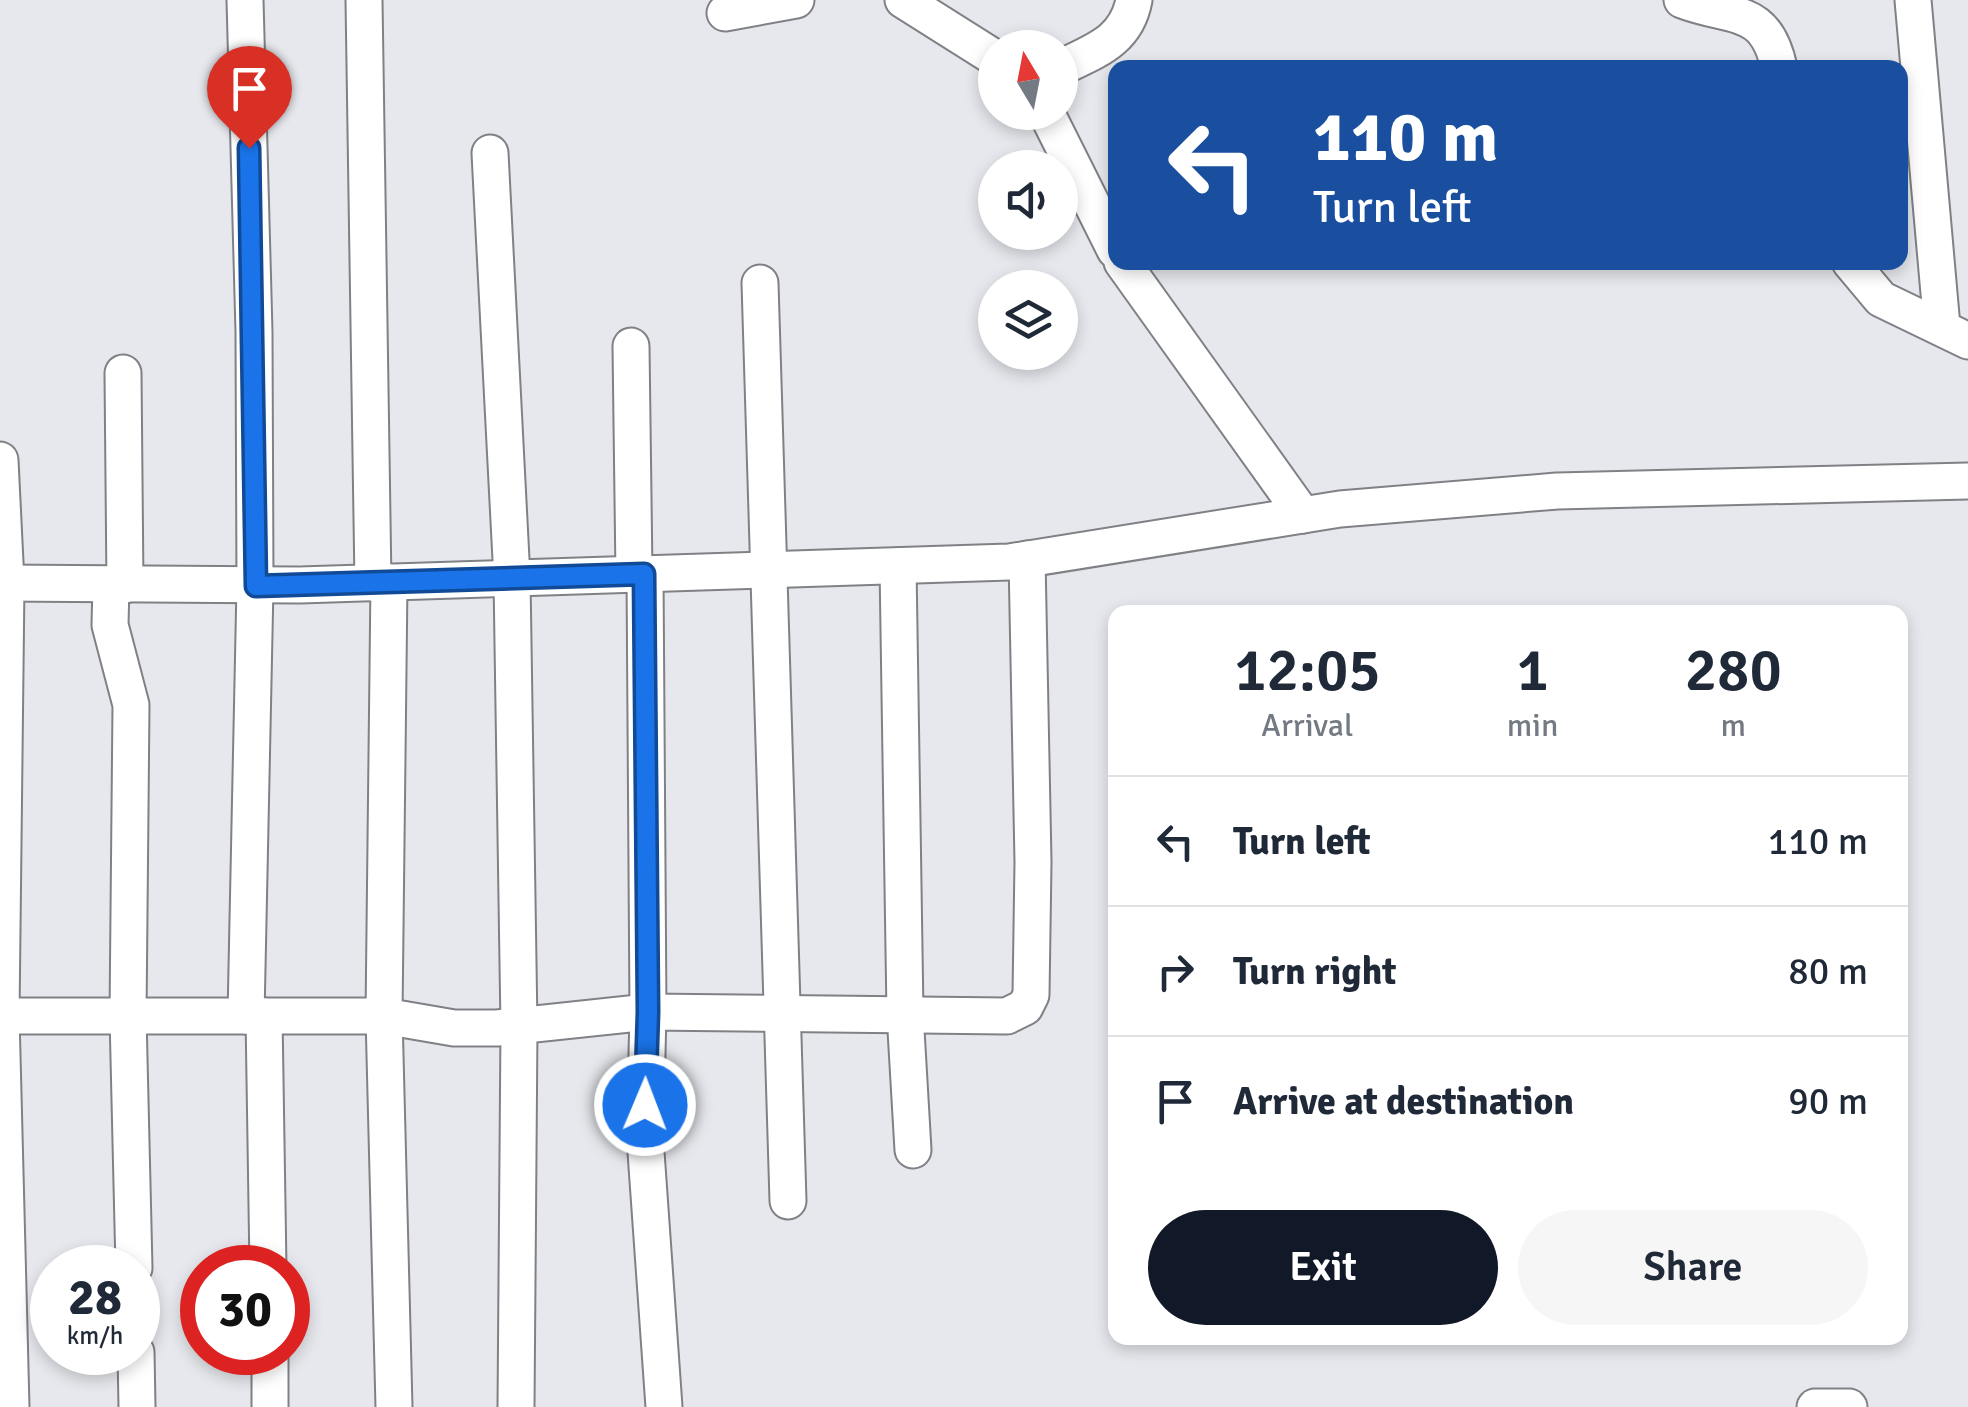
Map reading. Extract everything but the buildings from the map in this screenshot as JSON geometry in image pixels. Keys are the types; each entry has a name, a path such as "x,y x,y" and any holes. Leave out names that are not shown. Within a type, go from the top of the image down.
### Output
{"street":[{"path":"245,0 254,332 255,1016 267,1245"},
{"path":"364,0 381,583 384,1016 394,1407"},
{"path":"725,13 796,0"},
{"path":"902,0 978,47"},
{"path":"1078,59 1124,30 1134,0"},
{"path":"1682,0 1755,21 1767,31 1777,60"},
{"path":"1913,0 1955,334"},
{"path":"1055,130 1108,236"},
{"path":"490,153 512,578 519,1027 516,1407"},
{"path":"1128,270 1303,514"},
{"path":"1857,270 1881,299 1955,334"},
{"path":"760,283 788,1201"},
{"path":"630,346 648,1012 645,1138 664,1407"},
{"path":"123,373 118,585 110,625 131,704 128,1016 133,1245"},
{"path":"0,460 0,1016 12,1407"},
{"path":"3,584 256,586 898,566 1027,559 1303,514 1557,491 1968,481"},
{"path":"0,1016 384,1016 454,1028 519,1027 648,1012 1007,1016 1025,1007 1031,995 1033,862 1027,559"},
{"path":"898,566 905,1013 913,1150"},
{"path":"136,1375 137,1407"},
{"path":"270,1375 270,1407"},
{"path":"1815,1407 1848,1407"}],"route":[{"path":"249,148 256,586 644,574 648,1012 645,1105"}]}
